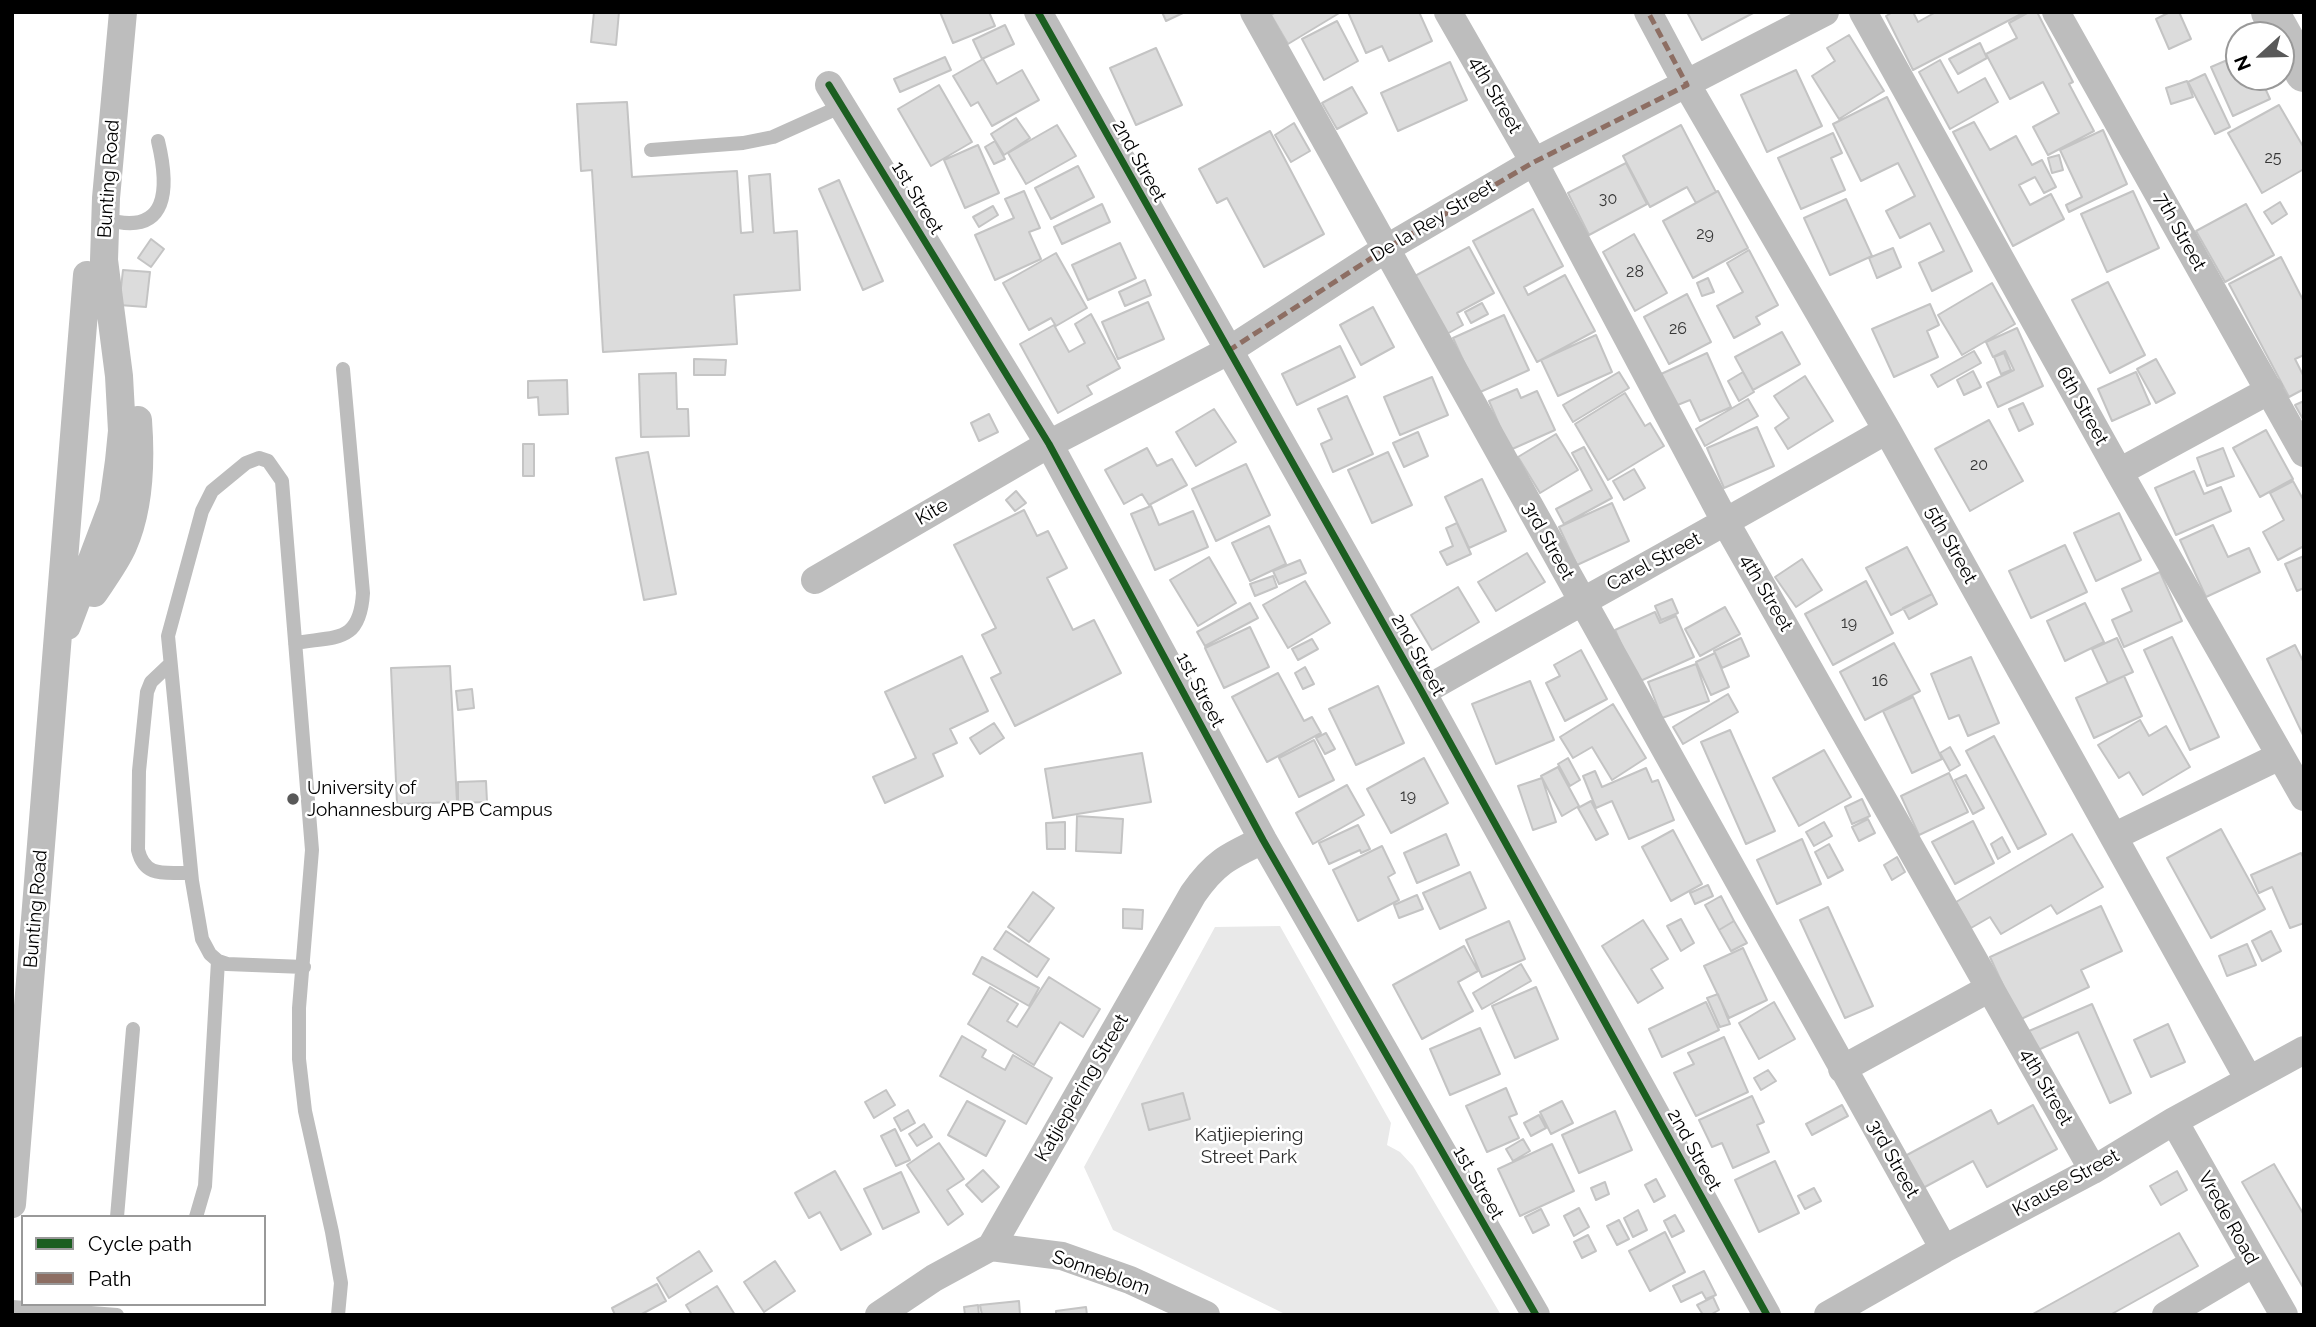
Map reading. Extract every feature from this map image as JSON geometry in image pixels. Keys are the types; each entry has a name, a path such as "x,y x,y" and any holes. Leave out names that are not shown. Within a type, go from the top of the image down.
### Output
{"street":[{"name":"Bunting Road","path":"12,1204 56,655 80,514 87,445 90,398 87,275 107,12"},
{"name":"Bunting Road","path":"56,655 100,542 116,489 122,431 119,376 104,260 105,219 123,12"},
{"name":"2nd Street","path":"1038,12 1422,692 1767,1315"},
{"name":"3rd Street","path":"1254,12 1944,1249"},
{"name":"4th Street","path":"1448,12 1534,162 1726,523 2093,1170"},
{"name":"5th Street","path":"1648,12 1687,85 1887,430 2249,1080"},
{"name":"De la Rey Street","path":"1049,444 1228,351 1387,247 1534,162 1825,12"},
{"name":"6th Street","path":"1863,12 2119,472 2304,797"},
{"name":"7th Street","path":"2056,12 2304,453"},
{"path":"2270,12 2304,73"},
{"name":"1st Street","path":"836,95 1049,444 1263,840 1536,1315"},
{"path":"2119,472 2270,390"},
{"name":"Carel Street","path":"1422,692 1887,430"},
{"name":"Kite","path":"815,580 1049,444"},
{"path":"2115,836 2280,756"},
{"name":"Katjiepiering Street","path":"991,1247 1193,894 1214,867 1263,840"},
{"path":"1842,1069 1990,988"},
{"name":"Krause Street","path":"1828,1315 1944,1249 2093,1170 2174,1121 2304,1050"},
{"name":"Vrede Road","path":"2174,1121 2284,1315"},
{"path":"879,1315 934,1278 991,1247"},
{"name":"Sonneblom","path":"991,1247 1062,1256 1130,1280 1206,1315"},
{"path":"2166,1315 2254,1263"}],"lane":[{"path":"651,150 743,144 773,137 836,95"},
{"path":"105,219 122,224 134,223 157,212 162,204 164,174 158,141"},
{"path":"295,643 343,635 354,629 361,614 363,593 343,369"},
{"path":"304,967 227,964 210,954 202,939 191,873 170,664 168,636 202,511 212,491 246,463 259,458 268,461 282,481 313,850 304,967 299,1008 299,1059 305,1111 341,1283 338,1315"},
{"path":"170,664 151,682 147,692 139,771 138,850 141,862 151,871 191,873"},
{"path":"198,1215 205,1186 218,961"},
{"path":"117,1215 133,1030"},
{"path":"12,1307 117,1315"}],"green space":[{"name":"Katjiepiering Street Park","path":"1280,926 1391,1123 1387,1145 1400,1152 1413,1166 1501,1315 1287,1315 1113,1230 1084,1167 1215,927"}],"building":[{"path":"594,12 619,12 616,45 591,42"},
{"path":"940,12 989,12 995,26 953,43"},
{"path":"1162,12 1185,12 1166,21"},
{"path":"1276,12 1341,12 1288,44 1271,15"},
{"path":"1348,12 1419,12 1432,41 1389,61 1382,46 1366,53"},
{"path":"1687,12 1755,12 1702,40"},
{"path":"1893,12 1913,12 1918,22 1936,12 2025,12 1913,70 1886,16"},
{"path":"2029,12 2037,12 2073,82 2069,84 2094,131 2048,155 2033,127 2059,113 2043,82 2010,99 1986,54 2017,38 2009,23"},
{"path":"2170,12 2179,12 2191,39 2169,49 2156,19"},
{"path":"1337,21 1358,61 1324,80 1302,39"},
{"path":"1005,25 1014,44 982,59 973,40"},
{"path":"1849,35 1884,91 1839,119 1812,76 1835,61 1827,48"},
{"path":"1980,43 1987,58 1958,74 1949,59"},
{"path":"1156,48 1182,105 1136,125 1110,68"},
{"path":"945,57 951,70 900,92 894,79"},
{"path":"983,59 997,84 1022,70 1039,100 992,126 978,102 971,106 953,76"},
{"path":"1940,60 1958,93 1985,78 1998,102 1950,129 1919,72"},
{"path":"2225,61 2225,91 2266,91 2270,99 2233,116 2211,67"},
{"path":"1450,62 1467,100 1398,131 1381,93"},
{"path":"1796,70 1822,126 1767,152 1741,95"},
{"path":"2205,74 2230,127 2215,134 2188,82"},
{"path":"2187,81 2193,97 2171,104 2166,88"},
{"path":"939,85 972,142 931,166 898,109"},
{"path":"1352,87 1367,113 1337,129 1322,103"},
{"path":"1887,97 1972,271 1932,291 1919,263 1944,251 1930,223 1900,238 1886,211 1915,196 1898,163 1861,181 1833,124"},
{"path":"627,102 632,177 737,171 741,233 753,232 749,176 770,174 774,233 797,231 800,290 734,295 737,344 603,352 592,170 581,171 577,104"},
{"path":"2279,105 2304,148 2304,169 2262,193 2228,133"},
{"path":"1016,118 1030,138 1004,155 991,134"},
{"path":"1974,122 1990,150 2016,136 2032,165 2042,160 2056,187 2044,193 2035,177 2019,185 2030,205 2051,194 2064,219 2013,246 1953,132"},
{"path":"1294,123 1310,151 1291,162 1275,135"},
{"path":"1057,125 1076,156 1026,184 1008,153"},
{"path":"1681,125 1716,192 1696,203 1687,187 1650,207 1623,156"},
{"path":"2103,130 2127,184 2069,212 2066,205 2082,197 2060,150"},
{"path":"1270,131 1324,234 1264,267 1227,198 1217,203 1199,169"},
{"path":"1833,133 1842,153 1831,158 1845,190 1801,209 1778,158"},
{"path":"995,141 1005,159 994,164 985,147"},
{"path":"978,145 999,193 965,208 944,160"},
{"path":"2059,155 2063,170 2052,173 2048,158"},
{"path":"1626,163 1647,204 1589,235 1568,193"},
{"path":"1078,166 1094,197 1051,219 1035,188"},
{"path":"839,180 883,281 863,290 819,189"},
{"path":"1024,191 1040,228 1029,232 1041,259 995,280 975,235 1014,218 1005,199"},
{"path":"1718,191 1748,248 1693,278 1663,221"},
{"path":"2133,191 2159,248 2107,272 2081,214"},
{"path":"1846,199 1872,256 1830,275 1804,218"},
{"path":"2280,202 2287,214 2272,224 2264,212"},
{"path":"1102,204 1110,222 1062,244 1054,227"},
{"path":"2246,204 2274,255 2225,282 2196,231"},
{"path":"993,206 998,215 979,227 973,217"},
{"path":"1533,209 1563,266 1524,287 1528,295 1565,275 1595,331 1537,362 1473,241"},
{"path":"1634,234 1667,293 1635,311 1603,252"},
{"path":"151,239 164,249 151,267 138,258"},
{"path":"1120,243 1136,278 1088,300 1072,265"},
{"path":"1469,247 1494,293 1457,313 1463,325 1445,335 1413,277"},
{"path":"1893,248 1901,267 1877,278 1869,258"},
{"path":"1749,250 1778,305 1756,317 1760,324 1734,338 1717,306 1743,292 1727,263"},
{"path":"1056,253 1087,308 1056,326 1051,318 1029,330 1003,283"},
{"path":"2281,257 2304,302 2304,355 2295,359 2304,377 2304,389 2289,397 2229,284"},
{"path":"123,270 150,272 146,307 119,305"},
{"path":"1708,278 1714,292 1702,296 1697,283"},
{"path":"1145,280 1151,295 1125,306 1119,292"},
{"path":"2108,282 2145,355 2110,373 2072,300"},
{"path":"1992,283 2015,324 1962,355 1938,315"},
{"path":"1687,294 1711,342 1669,364 1644,317"},
{"path":"1148,302 1164,339 1118,359 1102,322"},
{"path":"1482,303 1488,314 1471,323 1465,312"},
{"path":"1930,304 1939,325 1927,331 1938,357 1894,377 1872,329"},
{"path":"1373,307 1394,347 1361,365 1340,325"},
{"path":"1091,314 1120,368 1087,386 1092,394 1058,413 1020,344 1054,325 1069,352 1085,343 1075,324"},
{"path":"1504,315 1529,370 1478,393 1453,338"},
{"path":"2017,328 2043,386 1998,407 1987,383 2014,370 2005,351 1993,357 1986,342"},
{"path":"1782,332 1800,364 1753,390 1735,357"},
{"path":"1596,335 1612,372 1558,396 1541,360"},
{"path":"1340,346 1355,377 1297,405 1282,374"},
{"path":"1974,351 1981,363 1938,387 1931,375"},
{"path":"1707,353 1731,407 1700,421 1690,400 1675,406 1661,374"},
{"path":"2004,353 2011,370 2001,374 1994,357"},
{"path":"694,359 726,360 725,375 694,375"},
{"path":"2156,359 2175,393 2156,403 2137,369"},
{"path":"1973,371 1981,387 1964,395 1957,380"},
{"path":"1619,372 1629,388 1573,422 1563,405"},
{"path":"1743,372 1754,392 1739,401 1728,381"},
{"path":"2136,372 2150,404 2112,421 2098,389"},
{"path":"676,373 677,409 688,409 689,436 641,437 639,374"},
{"path":"1805,376 1833,421 1788,449 1775,428 1789,418 1774,396"},
{"path":"1432,377 1448,415 1400,435 1384,397"},
{"path":"567,380 568,414 539,415 538,397 528,398 528,381"},
{"path":"1517,389 1521,398 1537,391 1555,430 1510,450 1489,401"},
{"path":"1625,393 1645,426 1650,423 1664,446 1608,480 1575,424"},
{"path":"1347,396 1373,454 1333,472 1321,444 1332,439 1318,409"},
{"path":"1748,399 1758,416 1705,446 1696,429"},
{"path":"2304,401 2304,421 2295,405"},
{"path":"2023,403 2033,424 2019,431 2009,409"},
{"path":"1214,409 1236,442 1196,466 1176,432"},
{"path":"989,414 998,432 979,441 971,423"},
{"path":"1989,420 2023,481 1970,511 1935,449"},
{"path":"1757,427 1774,466 1724,488 1707,448"},
{"path":"2266,430 2293,479 2260,497 2233,448"},
{"path":"1418,432 1428,456 1404,467 1393,443"},
{"path":"1556,434 1578,470 1540,493 1518,457"},
{"path":"523,444 534,444 534,476 523,476"},
{"path":"1584,447 1612,498 1564,524 1556,509 1592,490 1572,453"},
{"path":"1147,448 1157,466 1172,459 1187,485 1149,505 1142,494 1124,504 1105,470"},
{"path":"2223,448 2234,476 2207,486 2197,458"},
{"path":"648,452 676,594 644,600 616,458"},
{"path":"1388,452 1412,505 1372,523 1348,470"},
{"path":"1246,464 1270,515 1216,541 1192,489"},
{"path":"1634,469 1645,488 1624,500 1613,481"},
{"path":"2194,471 2204,494 2221,487 2231,511 2176,535 2155,488"},
{"path":"1482,479 1506,531 1469,548 1445,497"},
{"path":"2293,481 2304,501 2304,546 2278,560 2263,532 2284,520 2270,493"},
{"path":"1016,491 1026,503 1015,511 1006,500"},
{"path":"1612,503 1629,541 1577,565 1559,527"},
{"path":"1151,506 1159,525 1193,511 1208,547 1155,570 1131,514"},
{"path":"1024,510 1037,536 1048,531 1067,568 1047,578 1073,630 1094,620 1121,673 1015,726 991,678 1001,673 982,635 996,628 954,545"},
{"path":"2119,513 2141,560 2096,581 2074,533"},
{"path":"1457,523 1471,554 1447,565 1440,552 1453,546 1446,528"},
{"path":"2213,525 2228,557 2249,548 2260,572 2206,597 2180,540"},
{"path":"1269,526 1286,564 1250,581 1232,543"},
{"path":"2065,545 2087,592 2031,618 2009,571"},
{"path":"1907,547 1932,594 1891,615 1866,568"},
{"path":"1527,553 1545,582 1496,611 1478,582"},
{"path":"2304,556 2304,588 2297,591 2285,564"},
{"path":"1209,557 1236,603 1198,626 1170,580"},
{"path":"1802,559 1822,590 1796,607 1775,577"},
{"path":"1300,560 1306,573 1279,584 1273,571"},
{"path":"2160,572 2182,621 2124,647 2112,620 2132,611 2122,589"},
{"path":"1273,576 1277,587 1255,596 1250,584"},
{"path":"1305,581 1330,623 1288,648 1263,605"},
{"path":"1866,581 1893,633 1833,665 1805,614"},
{"path":"1458,587 1479,622 1432,650 1411,615"},
{"path":"1932,594 1937,604 1909,619 1903,608"},
{"path":"1672,599 1678,613 1661,620 1655,606"},
{"path":"1250,603 1258,618 1205,646 1197,632"},
{"path":"2085,603 2104,642 2065,661 2047,621"},
{"path":"1725,607 1740,634 1700,656 1685,629"},
{"path":"1655,612 1660,623 1676,616 1694,657 1638,682 1615,630"},
{"path":"1250,627 1269,667 1224,688 1205,648"},
{"path":"2172,637 2219,737 2190,750 2144,650"},
{"path":"1741,638 1749,656 1722,668 1714,651"},
{"path":"2117,638 2133,672 2108,683 2092,649"},
{"path":"1312,639 1318,649 1298,660 1292,649"},
{"path":"1894,643 1920,691 1865,720 1840,672"},
{"path":"2295,645 2304,663 2304,737 2267,659"},
{"path":"1581,650 1607,699 1565,721 1546,683 1560,676 1554,665"},
{"path":"1715,653 1729,687 1711,695 1696,662"},
{"path":"962,656 988,711 950,729 957,743 933,754 943,776 885,803 873,777 916,758 885,692"},
{"path":"1971,657 1999,723 1968,736 1959,715 1949,719 1931,674"},
{"path":"1696,664 1709,701 1662,718 1648,682"},
{"path":"450,666 457,802 397,804 391,668"},
{"path":"1305,667 1314,684 1303,689 1295,673"},
{"path":"1278,673 1304,721 1312,717 1321,733 1267,762 1232,697"},
{"path":"2124,676 2142,716 2094,738 2076,698"},
{"path":"1530,681 1554,740 1496,764 1472,704"},
{"path":"1378,686 1404,743 1356,765 1329,709"},
{"path":"472,689 474,708 458,710 456,691"},
{"path":"1728,694 1738,712 1683,744 1673,727"},
{"path":"1913,697 1942,759 1912,773 1883,711"},
{"path":"1613,704 1646,758 1612,780 1592,747 1573,758 1560,737"},
{"path":"2140,720 2149,736 2166,726 2190,767 2143,795 2129,772 2119,778 2098,745"},
{"path":"994,723 1004,738 980,754 970,738"},
{"path":"1730,730 1775,831 1746,844 1701,742"},
{"path":"1326,733 1335,749 1325,754 1316,738"},
{"path":"1994,736 2046,834 2018,849 1966,751"},
{"path":"1314,740 1334,780 1299,797 1279,758"},
{"path":"1950,747 1960,765 1950,771 1940,753"},
{"path":"1824,750 1851,797 1799,826 1773,778"},
{"path":"1142,753 1151,802 1053,818 1045,769"},
{"path":"1424,758 1448,803 1391,833 1367,789"},
{"path":"1568,758 1580,780 1570,786 1558,764"},
{"path":"1558,767 1579,806 1562,816 1541,776"},
{"path":"1646,768 1652,782 1658,780 1674,820 1629,839 1612,801 1596,808 1583,776 1595,771 1602,787"},
{"path":"1949,773 1968,812 1919,835 1901,796"},
{"path":"1966,775 1984,808 1973,814 1955,780"},
{"path":"1542,778 1556,822 1533,830 1518,786"},
{"path":"486,781 487,802 458,803 458,782"},
{"path":"1347,785 1364,815 1313,844 1296,813"},
{"path":"1862,799 1870,816 1852,824 1845,807"},
{"path":"1591,801 1608,834 1596,840 1578,808"},
{"path":"1077,816 1123,819 1121,853 1076,851"},
{"path":"1868,819 1875,833 1859,841 1852,827"},
{"path":"1973,821 1994,863 1955,884 1932,842"},
{"path":"1065,822 1065,849 1047,849 1046,823"},
{"path":"1824,822 1832,836 1814,846 1806,832"},
{"path":"1358,825 1370,849 1361,853 1360,850 1329,864 1319,843"},
{"path":"2221,829 2265,909 2211,938 2167,858"},
{"path":"1673,830 1702,884 1671,901 1642,847"},
{"path":"1446,834 1459,865 1417,883 1404,853"},
{"path":"2072,834 2103,887 2057,914 2051,905 2001,934 1990,917 1971,928 1956,902"},
{"path":"2002,837 2010,852 1998,859 1991,844"},
{"path":"1802,839 1821,884 1777,904 1757,860"},
{"path":"1829,844 1843,870 1828,878 1815,852"},
{"path":"1382,846 1395,873 1388,877 1399,900 1358,921 1333,870"},
{"path":"2301,853 2304,859 2304,923 2290,928 2272,887 2259,893 2251,875"},
{"path":"1897,857 1905,872 1892,880 1884,865"},
{"path":"1470,872 1486,908 1440,929 1423,893"},
{"path":"1708,885 1713,896 1695,904 1690,893"},
{"path":"1033,892 1054,908 1029,942 1008,927"},
{"path":"1417,895 1423,909 1399,918 1394,905"},
{"path":"1721,896 1734,921 1719,930 1705,905"},
{"path":"2101,906 2122,951 2081,970 2089,987 2019,1020 1990,957"},
{"path":"1828,907 1873,1006 1845,1018 1800,920"},
{"path":"1123,909 1143,910 1142,929 1123,928"},
{"path":"1681,919 1694,943 1681,951 1667,926"},
{"path":"1643,920 1668,959 1651,969 1663,988 1638,1003 1602,946"},
{"path":"1509,921 1525,959 1482,977 1466,940"},
{"path":"1734,921 1747,943 1731,951 1719,930"},
{"path":"1006,931 1049,959 1037,977 994,949"},
{"path":"2271,931 2281,951 2262,961 2252,941"},
{"path":"2247,944 2256,965 2227,976 2219,956"},
{"path":"1464,946 1478,971 1458,982 1473,1011 1422,1039 1393,985"},
{"path":"1743,948 1767,1000 1729,1018 1704,966"},
{"path":"982,957 1039,988 1029,1006 973,974"},
{"path":"1521,964 1531,981 1482,1009 1473,993"},
{"path":"1049,977 1100,1009 1083,1037 1060,1022 1034,1065 968,1024 990,987 1018,1004 1007,1021 1017,1027"},
{"path":"1536,987 1558,1039 1515,1058 1492,1006"},
{"path":"1718,994 1730,1024 1720,1027 1707,998"},
{"path":"1706,1002 1719,1030 1662,1057 1649,1029"},
{"path":"1774,1002 1795,1039 1759,1059 1739,1023"},
{"path":"2092,1004 2131,1093 2110,1103 2078,1032 2038,1050 2029,1031"},
{"path":"2168,1024 2185,1062 2151,1077 2134,1040"},
{"path":"1480,1028 1500,1074 1450,1095 1430,1049"},
{"path":"962,1036 986,1050 982,1057 1005,1070 1013,1055 1052,1078 1026,1124 940,1076"},
{"path":"1724,1037 1748,1092 1696,1116 1674,1073 1694,1064 1688,1053"},
{"path":"1768,1070 1776,1081 1761,1090 1754,1078"},
{"path":"1506,1088 1517,1114 1509,1117 1519,1138 1487,1152 1466,1106"},
{"path":"886,1090 895,1105 874,1118 865,1102"},
{"path":"1183,1093 1190,1119 1149,1130 1142,1104"},
{"path":"1752,1096 1764,1122 1757,1125 1769,1152 1733,1168 1722,1143 1712,1147 1699,1120"},
{"path":"967,1101 1005,1121 986,1156 948,1135"},
{"path":"1562,1101 1573,1123 1551,1134 1540,1112"},
{"path":"1842,1105 1848,1116 1812,1135 1806,1124"},
{"path":"2033,1105 2057,1149 1987,1187 1973,1161 1923,1188 1905,1156 1991,1110 1998,1124"},
{"path":"908,1110 915,1123 901,1131 894,1118"},
{"path":"1615,1111 1632,1150 1579,1173 1562,1135"},
{"path":"1539,1115 1546,1128 1531,1136 1524,1123"},
{"path":"924,1124 932,1137 917,1146 909,1134"},
{"path":"895,1129 910,1160 896,1166 881,1136"},
{"path":"1523,1139 1530,1151 1513,1161 1506,1149"},
{"path":"939,1143 964,1179 947,1190 963,1214 948,1225 907,1165"},
{"path":"1552,1144 1574,1191 1520,1216 1498,1169"},
{"path":"1775,1161 1799,1213 1759,1232 1735,1180"},
{"path":"2274,1164 2304,1215 2304,1289 2242,1182"},
{"path":"983,1170 999,1187 982,1202 966,1185"},
{"path":"835,1171 871,1234 841,1250 820,1212 809,1218 795,1193"},
{"path":"2177,1171 2187,1190 2161,1205 2150,1186"},
{"path":"901,1172 919,1212 883,1229 864,1189"},
{"path":"1656,1179 1665,1196 1654,1202 1645,1185"},
{"path":"1605,1182 1609,1194 1596,1200 1591,1188"},
{"path":"1814,1188 1821,1201 1805,1209 1798,1196"},
{"path":"1579,1208 1589,1227 1574,1236 1564,1216"},
{"path":"1541,1209 1549,1225 1533,1233 1525,1217"},
{"path":"1638,1210 1647,1230 1633,1237 1624,1218"},
{"path":"1675,1215 1684,1231 1672,1237 1664,1221"},
{"path":"1619,1220 1629,1239 1617,1245 1607,1226"},
{"path":"1665,1232 1685,1272 1650,1291 1629,1251"},
{"path":"2179,1233 2198,1266 2110,1315 2031,1315"},
{"path":"1588,1235 1596,1251 1582,1258 1574,1242"},
{"path":"699,1251 712,1271 669,1298 657,1278"},
{"path":"775,1261 795,1291 764,1312 744,1282"},
{"path":"1704,1271 1716,1295 1706,1299 1702,1292 1681,1302 1673,1286"},
{"path":"657,1284 666,1301 640,1315 615,1315 612,1308"},
{"path":"717,1286 735,1315 692,1315 686,1305"},
{"path":"1713,1297 1719,1310 1703,1315 1697,1305"},
{"path":"1019,1301 1020,1315 982,1315 980,1305"},
{"path":"978,1305 979,1315 965,1315 964,1307"},
{"path":"1086,1307 1087,1315 1056,1315 1056,1311"}],"marked path":[{"path":"1228,351 1387,248 1534,162 1687,85 1648,12"}],"cycle path":[{"path":"1038,12 1422,692 1767,1315"},
{"path":"829,85 1049,444 1263,840 1536,1315"}],"place":[{"name":"University of Johannesburg APB Campus","path":"293,799"}]}
